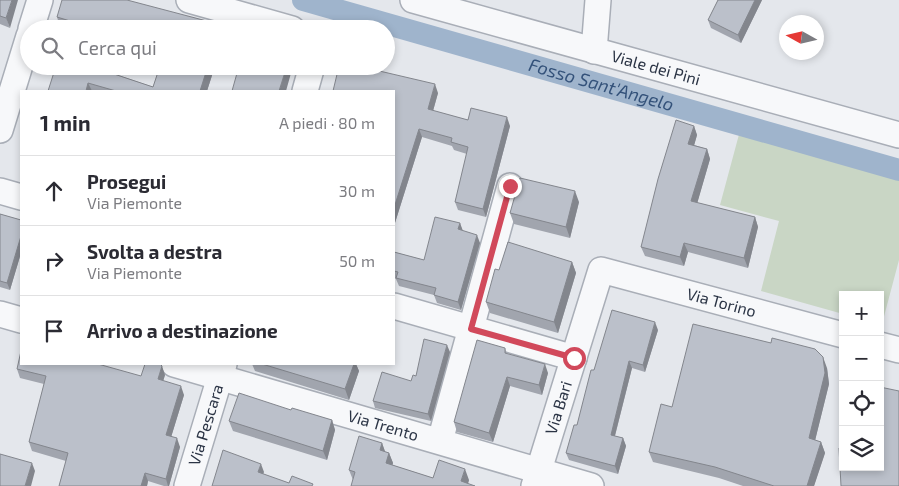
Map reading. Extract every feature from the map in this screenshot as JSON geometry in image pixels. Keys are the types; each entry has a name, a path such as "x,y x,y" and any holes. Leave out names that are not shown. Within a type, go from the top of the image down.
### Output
{"street":[{"path":"34,20 40,0"},
{"path":"189,0 260,20"},
{"name":"Viale dei Pini","path":"413,0 899,135"},
{"path":"594,51 598,0"},
{"path":"0,130 20,65"},
{"path":"305,90 309,75"},
{"path":"440,441 510,186"},
{"path":"0,191 20,197"},
{"name":"Via Torino","path":"601,270 839,334"},
{"name":"Via Bari","path":"536,478 601,270"},
{"path":"395,306 574,358"},
{"path":"0,314 20,320"},
{"path":"884,346 899,350"},
{"name":"Via Trento","path":"182,365 222,370 440,441 536,478 592,486"},
{"name":"Via Pescara","path":"187,486 222,370"}],"green space":[{"path":"741,127 899,170 899,260 884,316 884,291 839,291 839,313 761,291 779,221 720,205"}],"building":[{"path":"0,0 12,0 6,18 0,16"},
{"path":"62,0 127,0 203,20 67,20 57,17"},
{"path":"718,0 755,0 738,35 708,20"},
{"path":"53,75 117,75 153,87 157,75 205,75 200,90 112,90 88,83 86,90 48,90"},
{"path":"236,75 284,75 279,90 232,90"},
{"path":"337,75 395,75 435,84 428,109 468,120 471,108 507,117 483,209 455,202 468,147 451,142 452,138 419,129 395,205 395,90 333,90"},
{"path":"676,120 694,126 688,144 707,149 691,201 755,217 744,258 684,243 680,257 641,247 658,179"},
{"path":"520,178 575,191 566,227 510,213"},
{"path":"0,214 20,220 20,239 7,283 0,281"},
{"path":"435,217 460,223 458,229 477,235 458,302 434,295 436,288 396,278 398,272 395,271 395,252 424,260"},
{"path":"508,242 572,262 554,322 486,302 495,269 499,270"},
{"path":"612,310 655,322 643,365 629,361 611,435 623,438 615,466 566,453 574,425 577,425 591,370 594,370"},
{"path":"693,324 771,343 772,338 815,349 823,357 825,373 809,438 821,442 807,486 774,486 715,467 649,452 661,404 672,407"},
{"path":"424,339 447,345 428,414 373,401 382,372 411,381 413,375 416,376"},
{"path":"477,340 505,348 505,353 545,364 539,385 507,377 489,433 454,422"},
{"path":"20,356 20,365 102,365 141,376 145,365 161,365 158,379 181,386 166,435 177,438 166,479 145,473 141,486 59,486 68,453 29,442 46,376 17,369"},
{"path":"265,365 354,365 345,389"},
{"path":"884,388 899,391 899,486 841,486 840,471 884,471"},
{"path":"239,393 291,410 292,408 332,420 323,451 229,421"},
{"path":"359,436 382,443 380,450 389,453 386,463 433,478 439,460 465,469 461,481 475,486 351,486 355,472 349,470"},
{"path":"223,450 261,464 258,472 289,483 292,476 313,484 312,486 212,486"},
{"path":"0,454 32,463 25,486 0,486"}],"waterway":[{"name":"Fosso Sant'Angelo","path":"303,0 373,20"},
{"name":"Fosso Sant'Angelo","path":"395,26 899,170"}],"route":[{"path":"510,186 471,329 574,358"}]}
